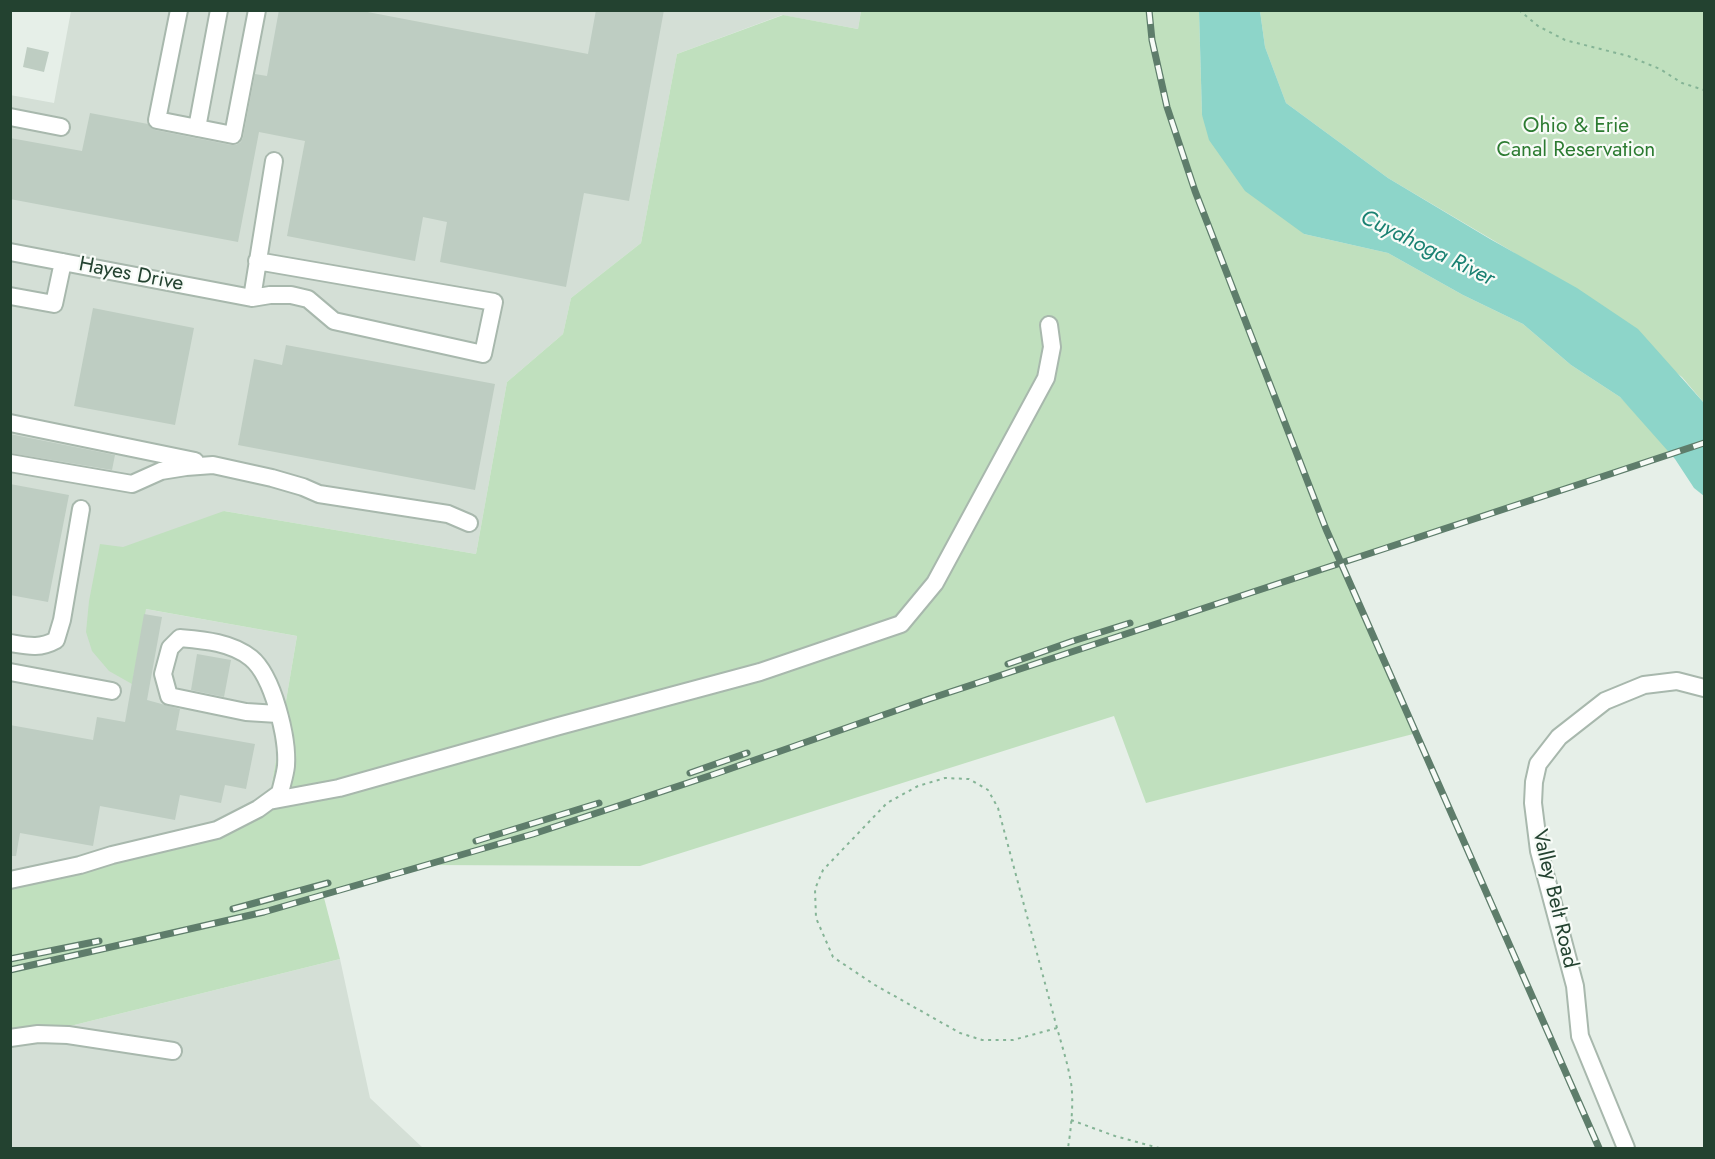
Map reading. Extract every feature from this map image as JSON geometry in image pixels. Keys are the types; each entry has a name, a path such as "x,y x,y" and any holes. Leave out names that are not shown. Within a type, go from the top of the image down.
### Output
{"street":[{"path":"179,10 157,120 233,135 257,10"},
{"path":"197,128 219,10"},
{"path":"10,117 62,127"},
{"path":"252,298 273,161"},
{"name":"Hayes Drive","path":"10,252 252,298 291,295 308,299 334,321 483,354 494,302 258,261"},
{"path":"10,296 54,304 63,262"},
{"path":"269,801 339,788 749,675 901,624 935,583 1046,378 1052,347 1049,325"},
{"path":"10,423 272,478 319,494 448,514 469,523"},
{"path":"10,463 132,484 161,471 213,465"},
{"path":"10,643 45,646 56,640 65,604 81,509"},
{"path":"10,880 80,865 217,830 258,809 280,793 286,766 286,748 276,705 263,672 250,657 229,646 206,640 180,638 170,648 163,674 169,696 246,712 278,714"},
{"path":"10,672 112,691"},
{"name":"Valley Belt Road","path":"1626,1149 1580,1036 1575,986 1539,851 1533,803 1534,782 1539,765 1559,737 1605,701 1644,685 1677,681 1704,688"},
{"path":"10,1038 38,1034 68,1035 173,1051"}],"path":[{"path":"1519,10 1538,26 1565,40 1628,56 1660,69 1682,83 1704,90"},
{"path":"1057,1028 1013,1040 982,1040 971,1037 894,996 833,957 816,918 815,889 823,870 887,803 918,786 945,778 969,779 988,790 998,808 1057,1028 1072,1084 1068,1149"},
{"path":"1071,1120 1159,1149"}],"shaded area":[{"path":"71,11 861,11 858,29 782,15 677,54 641,243 571,298 563,334 507,382 476,554 224,511 112,603 297,636 269,801 239,818 11,880 10,95 54,103"},
{"path":"340,959 370,1098 423,1148 11,1148 11,1038 38,1034"}],"green space":[{"path":"861,11 1199,11 1202,115 1304,234 1388,253 1463,295 1523,324 1571,365 1620,397 1675,453 1342,563 1417,733 1146,803 1114,716 640,866 426,865 323,894 340,959 38,1034 11,1038 11,880 217,830 269,801 297,636 146,609 132,684 109,671 92,651 86,632 89,601 100,544 123,547 224,511 476,554 507,382 563,334 571,298 641,243 677,54 783,15 858,29"},
{"name":"Ohio & Erie Canal Reservation","path":"1260,11 1704,11 1704,403 1682,377 1513,252 1388,178 1286,103 1265,47"}],"water":[{"name":"Cuyahoga River","path":"1199,11 1260,11 1265,47 1286,103 1388,178 1577,288 1638,329 1704,403 1704,496 1694,488 1675,459 1620,397 1571,365 1523,324 1463,295 1388,253 1304,234 1245,191 1209,140 1202,115"}],"building":[{"path":"279,10 357,10 588,54 596,10 664,10 629,201 584,193 566,287 440,262 447,222 423,217 415,261 287,236 305,141 259,132 238,242 10,199 10,138 82,151 90,113 148,124 155,130 231,145 241,142 255,74 267,76"},
{"path":"27,47 49,52 44,72 23,67"},
{"path":"93,308 194,328 175,425 74,406"},
{"path":"286,345 495,384 475,490 238,445 254,359 282,365"},
{"path":"10,434 115,455 112,470 10,453"},
{"path":"10,484 69,495 48,602 10,595"},
{"path":"144,614 162,617 147,700 180,709 176,730 255,744 246,789 225,785 221,803 180,795 175,820 100,806 93,846 20,833 16,856 10,856 10,725 93,740 97,717 125,722"},
{"path":"197,654 231,660 224,697 191,690"}],"railway":[{"path":"1149,10 1152,40 1167,107 1195,191 1326,529 1599,1148"},
{"path":"10,970 264,912 533,834 715,774 929,699 1704,443"},
{"path":"1008,664 1130,623"},
{"path":"690,773 747,753"},
{"path":"476,841 599,803"},
{"path":"233,909 328,883"},
{"path":"10,959 99,941"}]}
